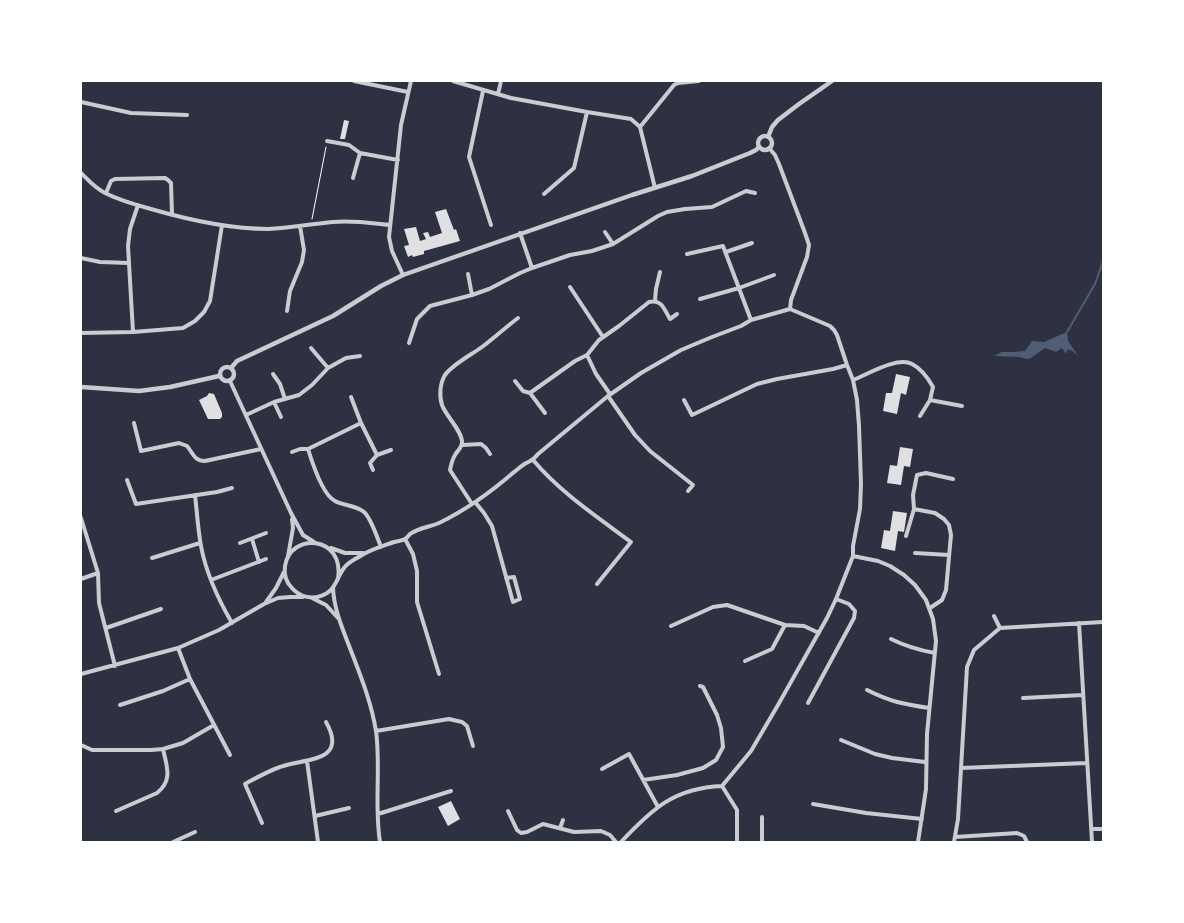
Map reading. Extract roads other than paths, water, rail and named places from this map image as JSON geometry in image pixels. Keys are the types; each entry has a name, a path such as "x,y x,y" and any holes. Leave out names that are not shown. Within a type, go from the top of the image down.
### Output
{"street":[{"path":"354,81 408,92"},
{"path":"402,275 392,252 389,237 401,126 411,81"},
{"path":"453,81 511,98 631,118 640,127 655,188"},
{"path":"498,94 501,81"},
{"path":"640,127 674,85 699,81"},
{"path":"769,148 771,142 768,137 769,131 778,120 832,81"},
{"path":"483,91 469,158 491,225"},
{"path":"81,102 131,113 187,115"},
{"path":"544,194 574,168 587,112"},
{"path":"759,147 758,142 760,138 763,136 768,137"},
{"path":"327,141 349,145 360,152 398,160"},
{"path":"231,368 237,361 333,316 402,275 520,233 692,176 756,150 759,147"},
{"path":"759,147 765,150 769,148"},
{"path":"769,148 779,164 809,245 807,257 790,300 790,309"},
{"path":"353,178 360,152"},
{"path":"81,174 92,185 106,193 138,206 222,225 266,229 345,222 368,222 390,225"},
{"path":"106,193 111,181 115,179 165,178 171,183 172,215"},
{"path":"409,343 417,319 430,306 489,289 520,273 570,255 592,252 613,244 658,216 668,212 712,207 746,191 754,193"},
{"path":"133,332 128,246 130,229 138,206"},
{"path":"81,332 133,332 182,328 195,321 204,312 210,301 222,225"},
{"path":"287,311 290,291 302,262 304,250 300,226"},
{"path":"605,232 613,244"},
{"path":"520,233 532,268"},
{"path":"726,252 752,243"},
{"path":"686,254 724,246 751,320"},
{"path":"81,258 100,262 128,263"},
{"path":"655,300 660,272"},
{"path":"468,274 472,295"},
{"path":"700,299 739,288 774,275"},
{"path":"570,287 603,337"},
{"path":"655,300 659,302 670,319 677,314"},
{"path":"530,393 575,361 587,355 603,337 649,302 655,300"},
{"path":"81,674 178,648 212,633 278,598 320,597 333,588 343,568 349,562 366,553 405,539 411,533 438,523 474,503 523,464 533,460 609,395 640,373 681,350 712,336 741,326 751,320 790,309 830,326 834,330 853,380 857,400 861,484 860,509 853,556 836,599 819,633 751,751 722,786 701,787 677,795 647,816 621,842"},
{"path":"506,578 514,576 520,600 513,602 506,578 492,526 450,470 454,456 462,445 462,437 443,408 440,392 444,376 450,369 484,346 518,318"},
{"path":"311,348 328,368"},
{"path":"587,355 596,374 635,435 650,450 693,485 688,491"},
{"path":"246,415 274,402 299,395 328,368 346,358 360,356"},
{"path":"853,380 899,362 911,363 920,369 933,387 930,400 920,416"},
{"path":"684,400 692,415 757,384 847,365"},
{"path":"219,376 223,368 231,368"},
{"path":"219,376 224,381 230,380 234,375 231,368"},
{"path":"273,374 280,384 285,399"},
{"path":"81,387 139,391 219,376"},
{"path":"230,380 291,513 304,535 316,543 345,553 366,553"},
{"path":"515,381 523,391 530,393 546,413"},
{"path":"351,397 361,423 377,455"},
{"path":"930,400 962,406"},
{"path":"274,402 281,417"},
{"path":"134,423 140,451 179,443 187,446 197,459 205,461 261,449"},
{"path":"292,452 308,449 361,423"},
{"path":"462,445 481,444 490,454"},
{"path":"308,449 327,494 334,501 363,511 381,547"},
{"path":"373,470 370,462 377,455 391,450"},
{"path":"533,460 547,477 568,496 630,542 598,584"},
{"path":"906,536 914,509 912,495 917,475 926,473 953,478"},
{"path":"127,480 136,504 232,488"},
{"path":"195,495 203,556 217,594 232,623"},
{"path":"914,509 935,514 944,519 949,525 951,535 946,590 942,600 930,608"},
{"path":"264,604 276,588 284,571 293,528 291,513"},
{"path":"81,518 98,573 99,602 115,666"},
{"path":"240,543 266,533"},
{"path":"252,539 259,562"},
{"path":"405,539 413,554 417,571 417,602 439,674"},
{"path":"152,558 200,543"},
{"path":"288,556 300,545 316,543"},
{"path":"326,547 338,561 340,570 338,579"},
{"path":"915,553 948,555"},
{"path":"853,556 878,561 890,566 915,585 930,608 936,632 929,708 926,789 918,842"},
{"path":"211,580 266,559"},
{"path":"284,571 290,587 305,597"},
{"path":"81,578 98,573"},
{"path":"333,588 339,620 368,696 376,731 380,842"},
{"path":"312,598 331,609 339,620"},
{"path":"808,703 854,618 855,611 848,604 836,599"},
{"path":"671,626 713,607 727,605 785,625 804,626 819,633"},
{"path":"106,628 161,610"},
{"path":"994,616 1000,628"},
{"path":"1026,842 1024,836 1017,833 955,839 958,819 967,667 974,650 1000,628 1103,622"},
{"path":"1079,623 1092,842"},
{"path":"745,661 772,649 785,625"},
{"path":"891,639 905,646 935,653"},
{"path":"178,648 190,679 230,755"},
{"path":"120,705 164,691 190,679"},
{"path":"644,780 677,775 703,768 716,760 723,747 721,728 717,715 700,686"},
{"path":"867,690 895,702 929,708"},
{"path":"1023,698 1083,695"},
{"path":"376,731 449,720 462,722 468,726 473,746"},
{"path":"262,823 244,784 279,767 320,758 326,754 330,748 332,732 326,722"},
{"path":"81,745 92,750 163,749 183,743 214,725"},
{"path":"841,740 875,754 926,762"},
{"path":"116,811 156,793 166,783 167,768 163,749"},
{"path":"602,769 630,754 658,807"},
{"path":"307,760 318,842"},
{"path":"961,768 1087,764"},
{"path":"722,786 737,810 737,842"},
{"path":"378,814 451,791"},
{"path":"813,804 866,813 922,819"},
{"path":"315,816 349,808"},
{"path":"508,811 521,833 527,832 541,824 574,832 601,831 610,835 616,842"},
{"path":"762,817 762,842"},
{"path":"560,828 563,820"},
{"path":"1092,829 1103,828"},
{"path":"173,842 195,832"}],"water":[{"path":"1067,332 1068,341 1078,356 1071,350 1067,350 1066,354 1062,348 1056,352 1045,348 1031,358 1026,359 994,356 1002,352 1025,351 1032,341 1044,342"}],"waterway":[{"path":"1067,332 1095,284 1103,261"}]}
